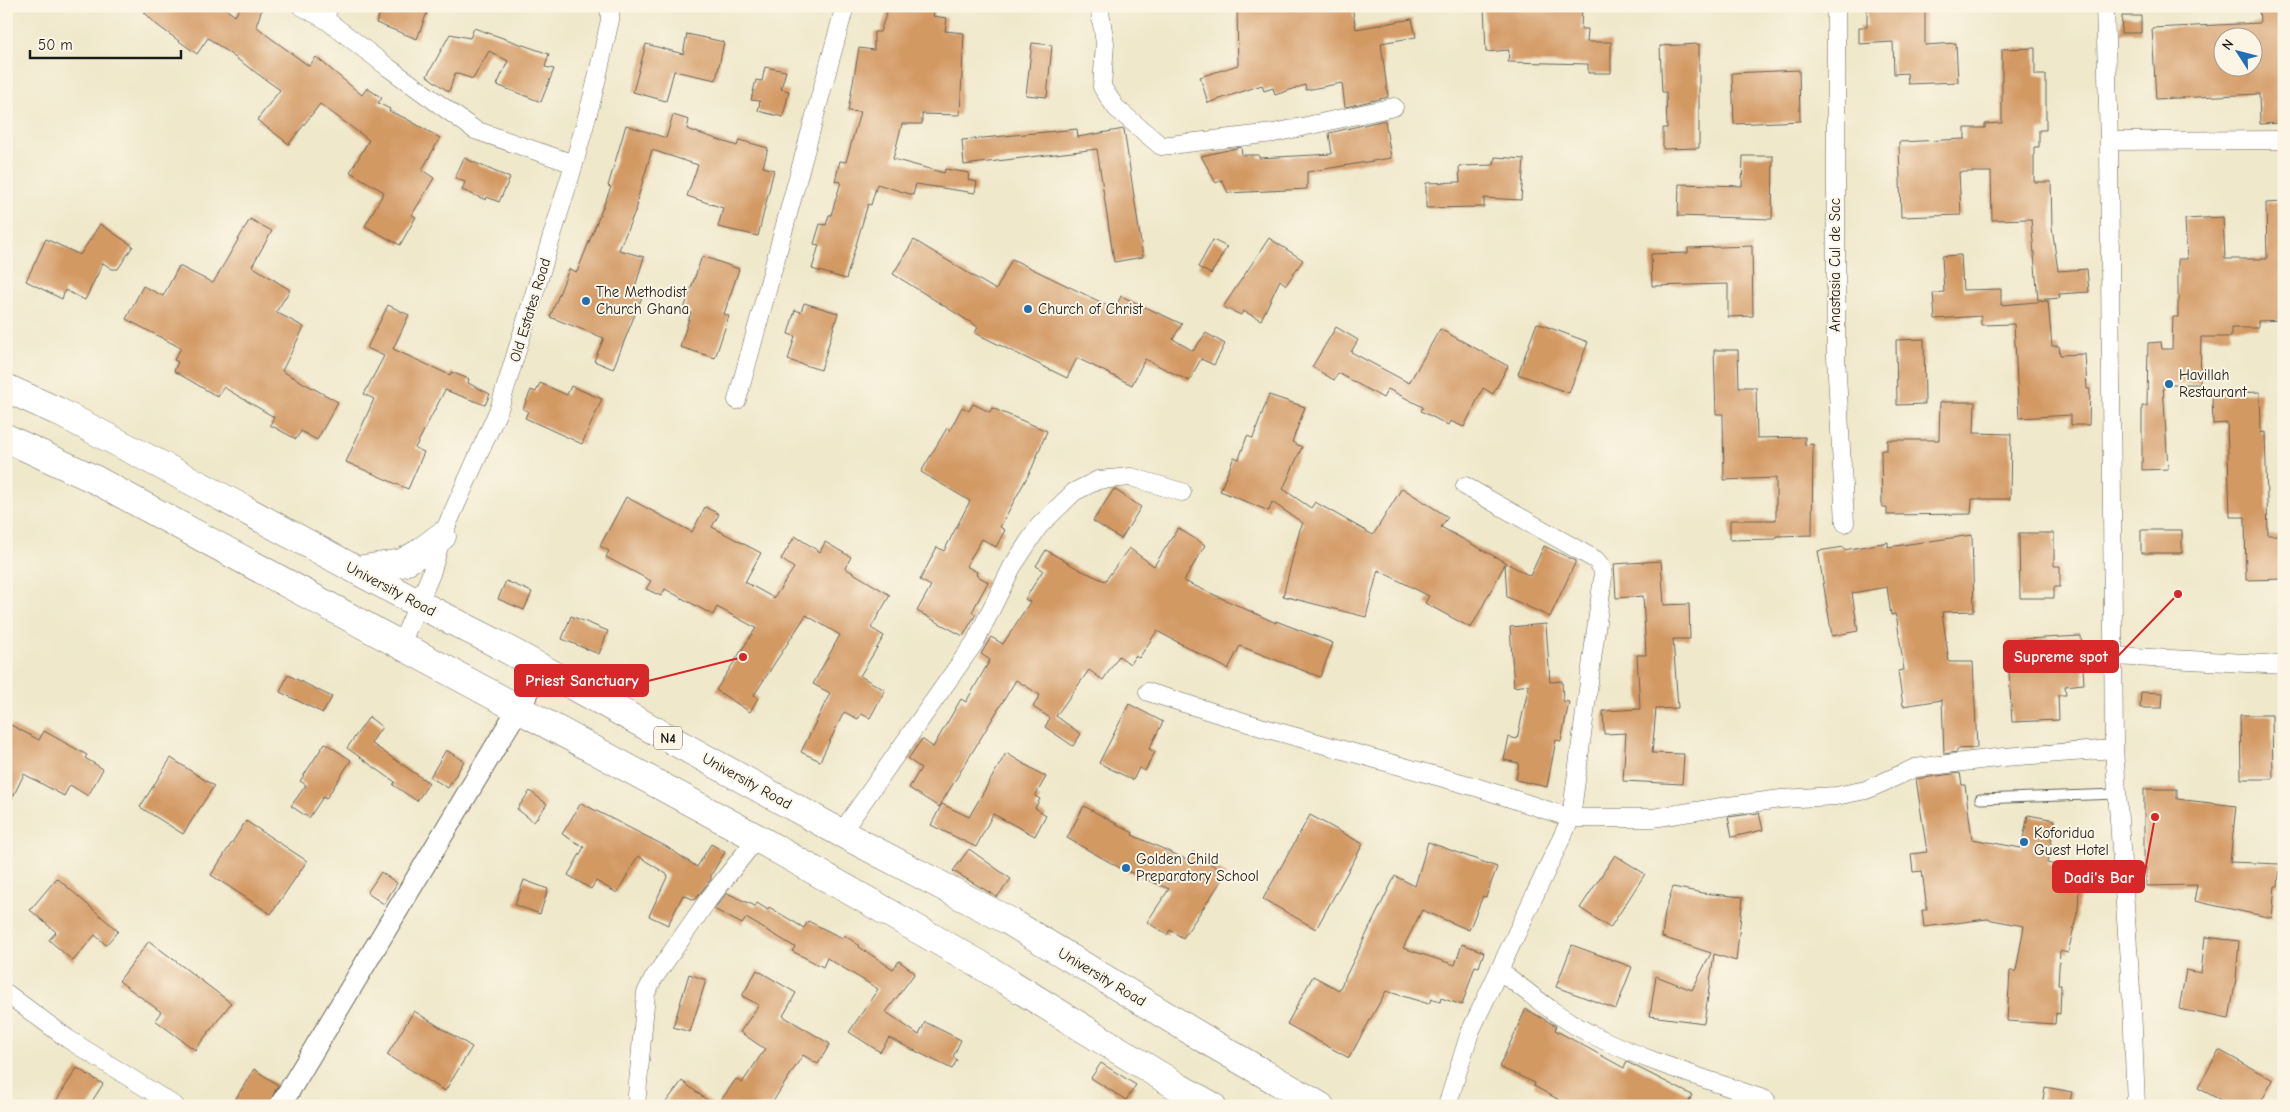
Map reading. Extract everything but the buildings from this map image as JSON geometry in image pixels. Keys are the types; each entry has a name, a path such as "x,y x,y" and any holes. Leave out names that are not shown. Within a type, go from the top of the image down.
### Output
{"highway":[{"name":"University Road","path":"6,388 66,416 542,668 841,833 1009,921 1320,1106"},
{"path":"6,438 96,480 757,838 979,964 1212,1106"},
{"path":"357,570 402,563 442,536"}],"street":[{"path":"301,6 327,13 475,130 574,164"},
{"name":"Old Estates Road","path":"401,644 431,574 442,536 499,409 574,164 594,91 610,20 610,6"},
{"path":"737,400 845,6"},
{"path":"1099,6 1106,42 1102,87 1116,108 1161,146 1274,132 1394,108"},
{"name":"Anastasia Cul de Sac","path":"1836,6 1836,356 1845,523"},
{"path":"2104,6 2109,141 2114,749 2132,1004 2136,1106"},
{"path":"2109,141 2284,140"},
{"path":"841,833 975,642 1012,568 1039,526 1074,492 1098,480 1131,477 1182,492"},
{"path":"1447,1106 1470,1032 1571,818 1603,577 1602,568 1596,560 1465,486"},
{"path":"2114,656 2284,664"},
{"path":"280,1106 542,668"},
{"path":"1148,692 1264,728 1458,782 1571,818 1653,818 1764,801 1836,796 1866,790 1916,768 2004,757 2114,749"},
{"path":"636,1106 646,993 653,979 708,900 757,838"},
{"path":"1499,970 1543,1005 1596,1037 1643,1057 1766,1100"},
{"path":"6,993 68,1039 175,1106"}],"lane":[{"path":"1980,799 2117,794"}],"place":[{"name":"The Methodist Church Ghana","path":"586,301"},
{"name":"Church of Christ","path":"1028,309"},
{"name":"Havillah Restaurant","path":"2169,384"},
{"name":"Supreme spot","path":"2178,594"},
{"name":"Priest Sanctuary","path":"743,657"},
{"name":"Dadi's Bar","path":"2155,817"},
{"name":"Koforidua Guest Hotel","path":"2024,842"},
{"name":"Golden Child Preparatory School","path":"1126,868"}]}
